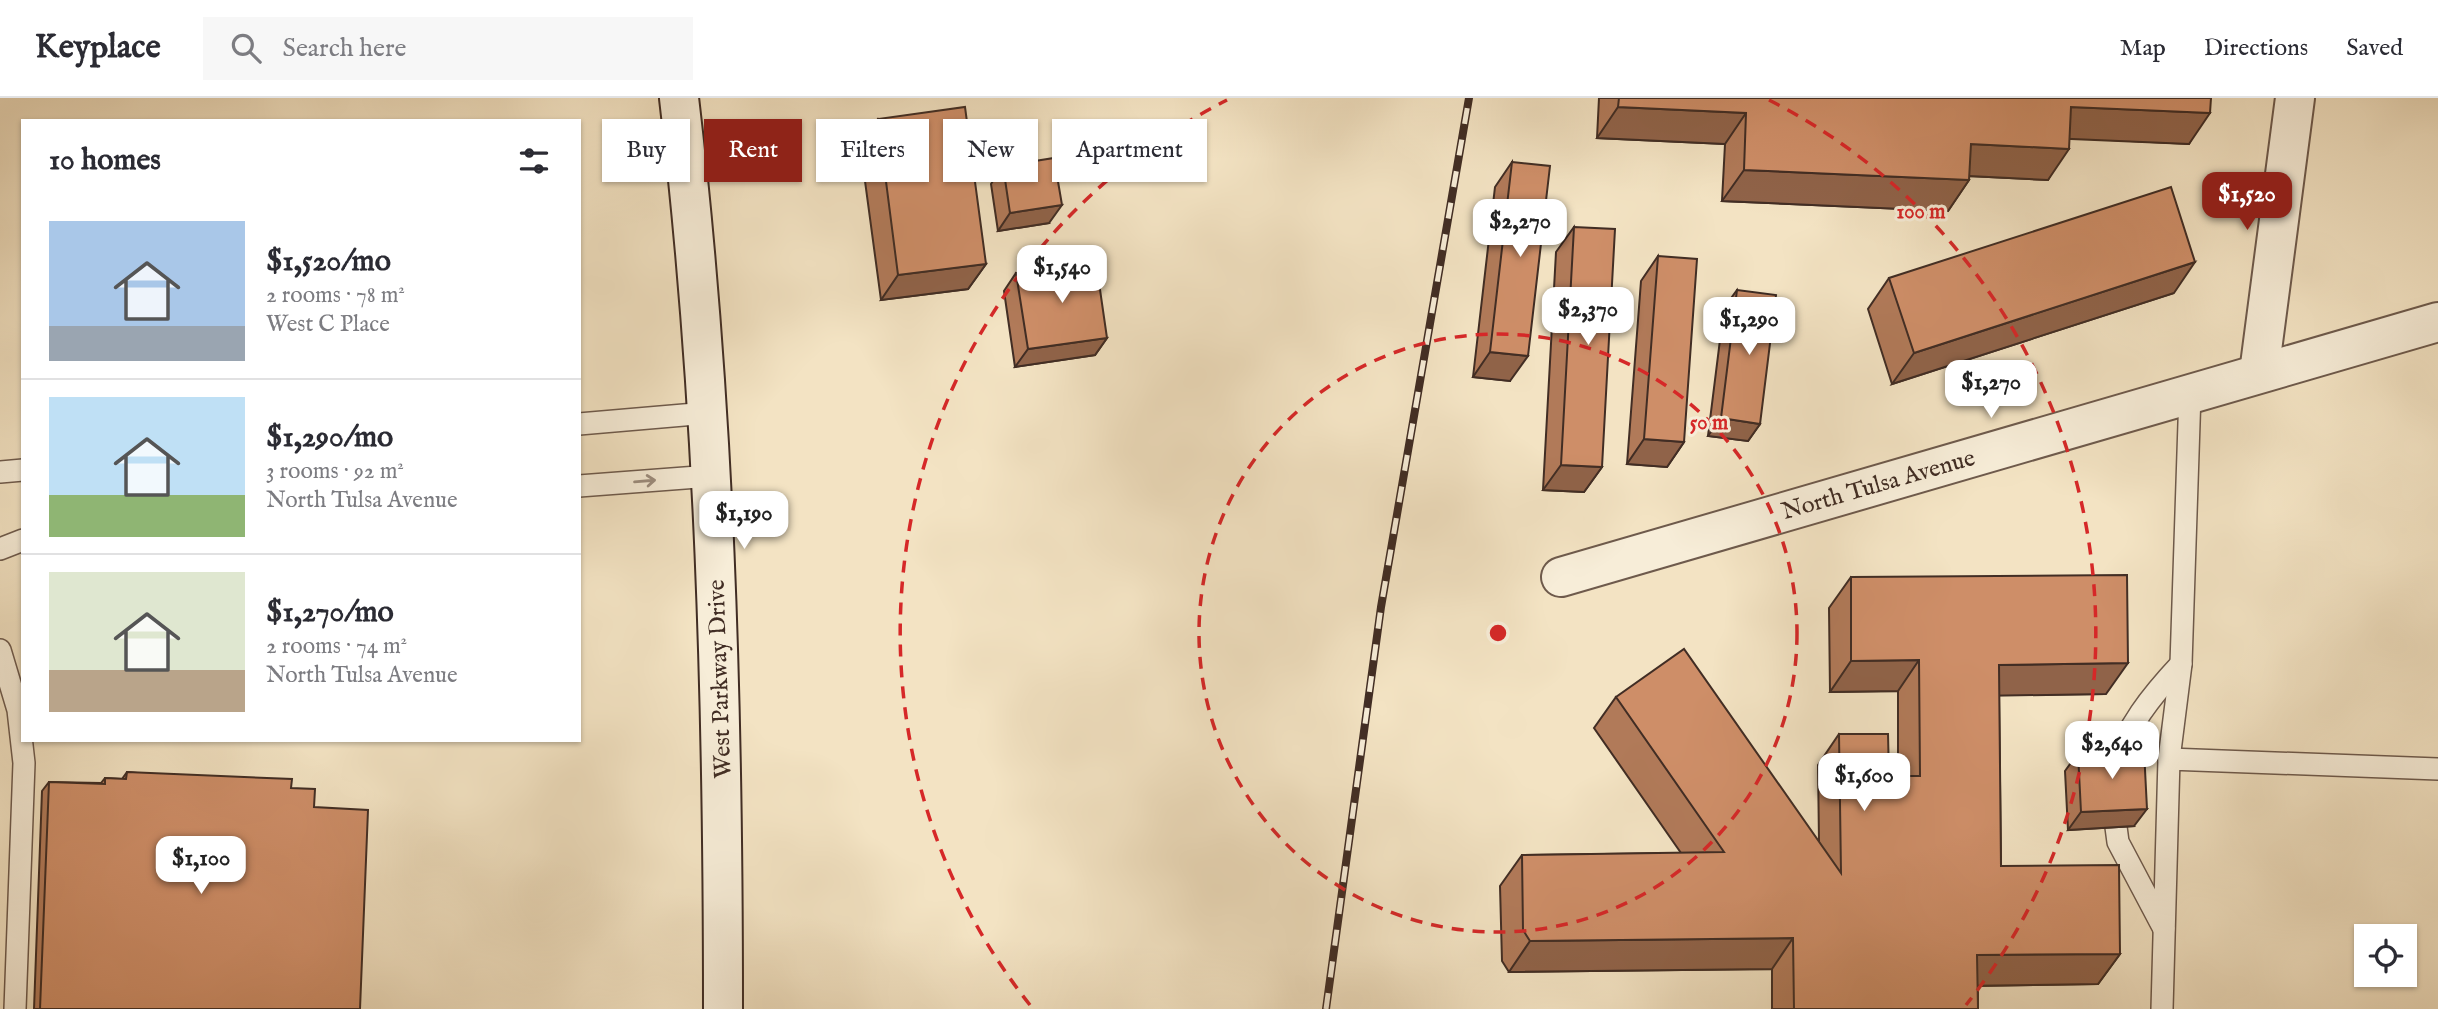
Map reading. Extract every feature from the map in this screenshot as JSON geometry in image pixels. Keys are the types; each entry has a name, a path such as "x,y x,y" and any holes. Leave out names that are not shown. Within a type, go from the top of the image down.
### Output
{"street":[{"name":"West Parkway Drive","path":"680,98 694,224 711,476 723,763 723,1009"},
{"path":"2259,373 2295,98"},
{"name":"North Tulsa Avenue","path":"1561,577 2438,322"}],"lane":[{"path":"2162,1009 2169,759 2181,664 2190,393"},
{"path":"581,424 707,413"},
{"path":"0,472 21,470"},
{"path":"581,486 711,476"},
{"path":"0,549 21,541"},
{"path":"0,650 7,664 21,736"},
{"path":"2114,769 2130,730 2152,696 2181,664"},
{"path":"15,1009 24,762 22,742"},
{"path":"2169,759 2438,769"},
{"path":"2116,827 2118,842 2164,929"}],"building":[{"path":"1619,98 2211,98 2210,113 2071,107 2069,149 1971,144 1969,180 1744,170 1746,113 1618,107"},
{"path":"965,107 967,119 943,119 943,182 975,182 986,264 898,275 886,182 929,182 929,119 878,119"},
{"path":"1052,158 1052,182 1058,182 1062,205 1010,213 1005,182 1038,182 1038,161"},
{"path":"1512,162 1550,166 1528,356 1490,352"},
{"path":"2171,187 2195,262 1914,353 1889,278"},
{"path":"1574,227 1615,229 1602,467 1561,465"},
{"path":"1658,256 1697,259 1684,442 1644,439"},
{"path":"1096,262 1107,338 1028,349 1016,273"},
{"path":"1737,290 1776,295 1760,424 1721,418"},
{"path":"2127,575 2128,663 1999,665 2001,866 2119,865 2120,954 1977,955 1978,1009 1794,1009 1793,938 1530,941 1523,930 1522,855 1724,852 1616,697 1684,649 1841,873 1839,734 1888,734 1889,776 1920,776 1919,660 1851,661 1851,577"},
{"path":"2144,750 2147,809 2081,812 2078,753"},
{"path":"127,772 292,779 291,788 315,789 314,807 368,810 360,1009 40,1009 49,782 105,784 105,778 126,779"}],"railway":[{"path":"1326,1009 1381,607 1469,98"}]}
